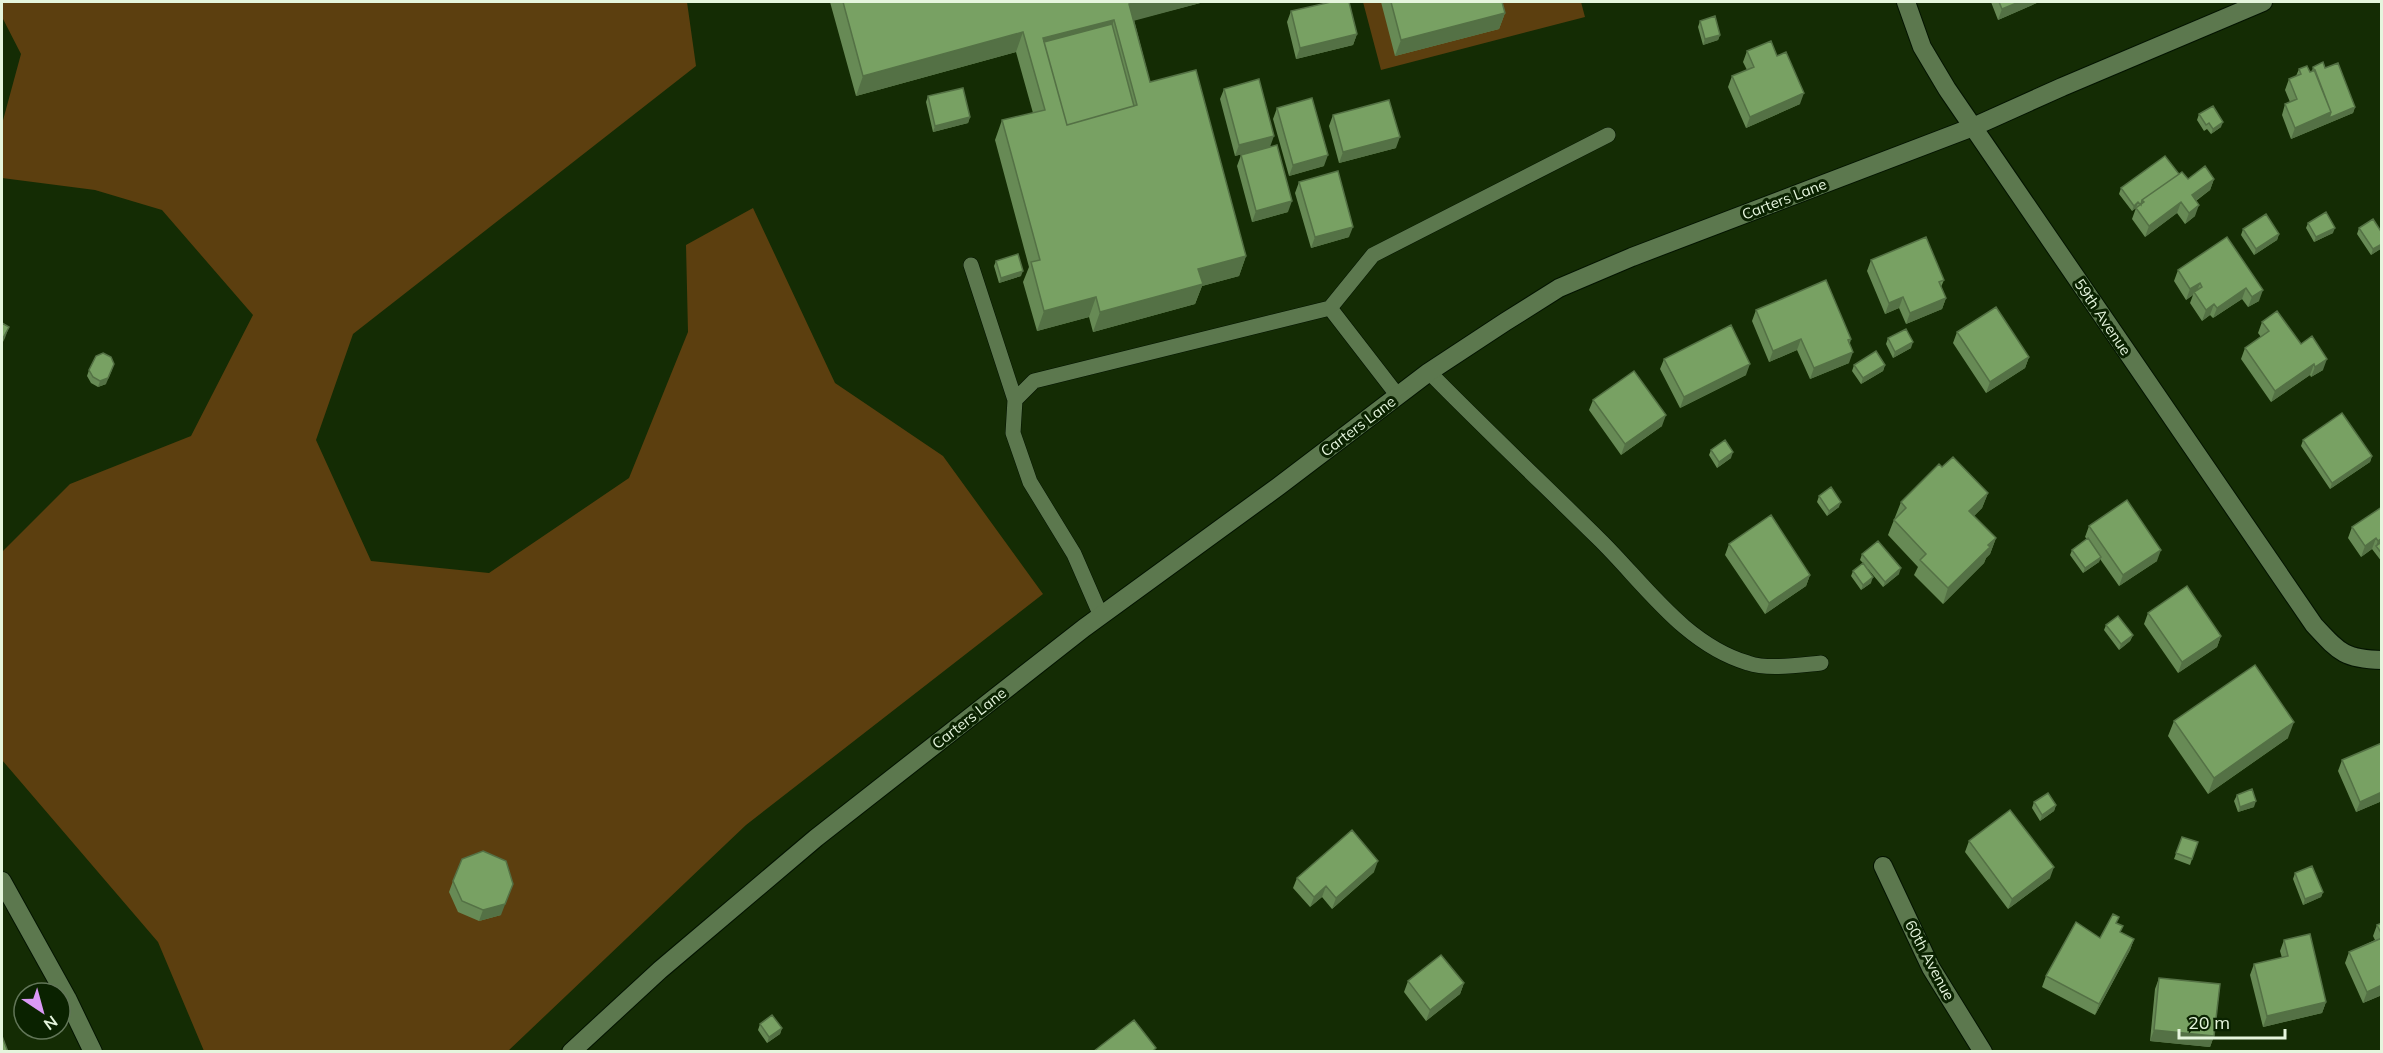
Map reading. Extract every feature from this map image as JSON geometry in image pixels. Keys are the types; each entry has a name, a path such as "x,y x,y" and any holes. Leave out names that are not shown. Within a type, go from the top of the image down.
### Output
{"street":[{"name":"59th Avenue","path":"1906,2 1922,47 1947,89 2314,625 2337,649 2356,659 2382,660"},
{"name":"Carters Lane","path":"571,1052 660,970 816,838 1101,616 1270,493 1429,372 1559,288 1632,257 1973,128 2062,87 2264,2"},
{"name":"60th Avenue","path":"1883,866 1931,968 1983,1052"},
{"path":"2,881 67,998 93,1052"}],"lane":[{"path":"1015,400 1034,381 1330,308 1373,255 1608,135"},
{"path":"971,265 1015,400 1013,433 1030,482 1074,554 1101,616"},
{"path":"1330,308 1398,396"},
{"path":"1429,372 1510,455 1600,540 1679,623 1712,647 1749,664 1788,666 1821,663"}],"shaded area":[{"path":"2,2 687,2 696,66 353,334 316,440 371,561 489,573 629,478 688,332 686,245 753,208 835,383 943,456 1043,594 746,825 508,1051 204,1051 158,942 2,760 2,552 70,484 191,436 253,315 162,210 95,190 2,178 2,124 21,54 2,17"},
{"path":"1363,2 1581,2 1585,17 1381,70"}],"building":[{"path":"843,2 1137,2 1129,4 1150,82 1196,70 1246,256 1198,269 1203,284 1100,312 1096,297 1044,311 1031,262 1040,260 1002,120 1045,110 1023,32 863,76","holes":["1114,20 1137,105 1067,125 1043,38"]},
{"path":"1331,2 1349,2 1357,34 1300,48 1291,11"},
{"path":"1391,2 1502,2 1505,13 1401,40"},
{"path":"1999,2 2019,2 2002,9"},
{"path":"1715,16 1720,35 1705,39 1700,21"},
{"path":"1112,24 1134,106 1067,125 1044,42"},
{"path":"1771,41 1777,56 1786,52 1804,93 1750,117 1732,76 1754,67 1747,51"},
{"path":"2323,62 2325,68 2338,63 2355,107 2329,118 2331,112 2313,67"},
{"path":"2307,66 2310,72 2315,70 2331,112 2295,128 2285,104 2297,99 2289,79 2301,74 2299,69"},
{"path":"1259,79 1274,136 1239,145 1224,89"},
{"path":"963,88 970,117 935,126 928,96"},
{"path":"1312,98 1328,155 1293,165 1277,108"},
{"path":"1389,100 1400,137 1343,152 1333,115"},
{"path":"2213,106 2223,122 2213,129 2209,123 2206,125 2199,114"},
{"path":"1277,145 1292,201 1256,211 1241,155"},
{"path":"2165,156 2179,174 2142,200 2141,205 2138,202 2134,206 2121,188"},
{"path":"2205,166 2214,179 2192,195 2199,205 2189,213 2181,202 2149,226 2136,208 2144,202 2142,200 2182,172 2188,179"},
{"path":"1338,171 1353,227 1315,237 1299,182"},
{"path":"2326,212 2335,228 2316,237 2308,223"},
{"path":"2266,214 2279,234 2256,249 2243,229"},
{"path":"2373,219 2382,233 2382,244 2373,249 2359,228"},
{"path":"1926,237 1944,280 1939,282 1946,298 1910,313 1903,297 1889,303 1871,260"},
{"path":"2227,237 2263,290 2252,297 2246,288 2217,308 2214,304 2206,310 2194,292 2202,287 2200,283 2190,289 2178,270"},
{"path":"1018,254 1023,271 1001,278 996,261"},
{"path":"1826,280 1851,339 1848,340 1853,352 1814,368 1801,339 1773,351 1756,310"},
{"path":"1996,307 2029,357 1990,382 1957,332"},
{"path":"2277,311 2301,344 2312,336 2327,359 2315,367 2314,364 2275,391 2245,348 2269,331 2262,322"},
{"path":"2,323 9,327 2,340"},
{"path":"1731,325 1750,364 1684,397 1664,359"},
{"path":"1906,329 1913,342 1895,352 1888,338"},
{"path":"1876,351 1885,365 1863,378 1854,365"},
{"path":"103,353 111,357 114,364 108,378 100,381 93,377 89,370 96,356"},
{"path":"1634,371 1666,415 1625,444 1593,400"},
{"path":"2342,413 2372,456 2332,483 2303,440"},
{"path":"1725,440 1733,452 1719,462 1711,450"},
{"path":"1953,457 1988,493 1969,511 1996,538 1988,545 1990,547 1948,588 1920,560 1926,554 1894,520 1906,508 1901,502 1939,464 1942,467"},
{"path":"1831,487 1841,502 1829,511 1819,496"},
{"path":"2127,500 2161,550 2123,575 2089,526"},
{"path":"2382,507 2382,538 2378,541 2376,538 2365,546 2352,527"},
{"path":"1771,515 1810,575 1769,603 1729,544"},
{"path":"2088,538 2101,557 2085,568 2072,550"},
{"path":"1878,541 1901,568 1885,582 1862,554"},
{"path":"2382,542 2382,554 2376,546"},
{"path":"1863,563 1873,577 1863,585 1853,571"},
{"path":"2187,586 2221,636 2182,662 2148,613"},
{"path":"2118,616 2133,635 2121,644 2106,625"},
{"path":"2255,665 2294,722 2214,778 2174,721"},
{"path":"2382,743 2382,792 2360,802 2342,760"},
{"path":"2252,789 2256,801 2240,807 2237,795"},
{"path":"2048,793 2056,805 2042,815 2034,802"},
{"path":"2010,810 2054,867 2012,899 1969,841"},
{"path":"1352,830 1378,861 1336,898 1326,886 1314,897 1297,878"},
{"path":"2182,837 2198,842 2192,859 2176,853"},
{"path":"483,851 506,861 513,884 505,904 483,910 462,901 453,881 462,859"},
{"path":"2312,866 2323,892 2305,899 2295,873"},
{"path":"2113,914 2119,917 2116,923 2123,926 2120,932 2134,939 2099,1004 2046,976 2076,922 2100,938"},
{"path":"2382,923 2382,935 2377,925"},
{"path":"2310,934 2326,1002 2267,1016 2254,964 2288,956 2284,940"},
{"path":"2382,938 2382,985 2367,992 2349,952"},
{"path":"1441,955 1464,983 1430,1010 1408,981"},
{"path":"2159,978 2220,984 2214,1036 2154,1030"},
{"path":"772,1015 782,1028 769,1037 760,1024"},
{"path":"1134,1020 1156,1048 1152,1052 1094,1052 1094,1051"},
{"path":"2,1036 8,1052 2,1052"}]}
